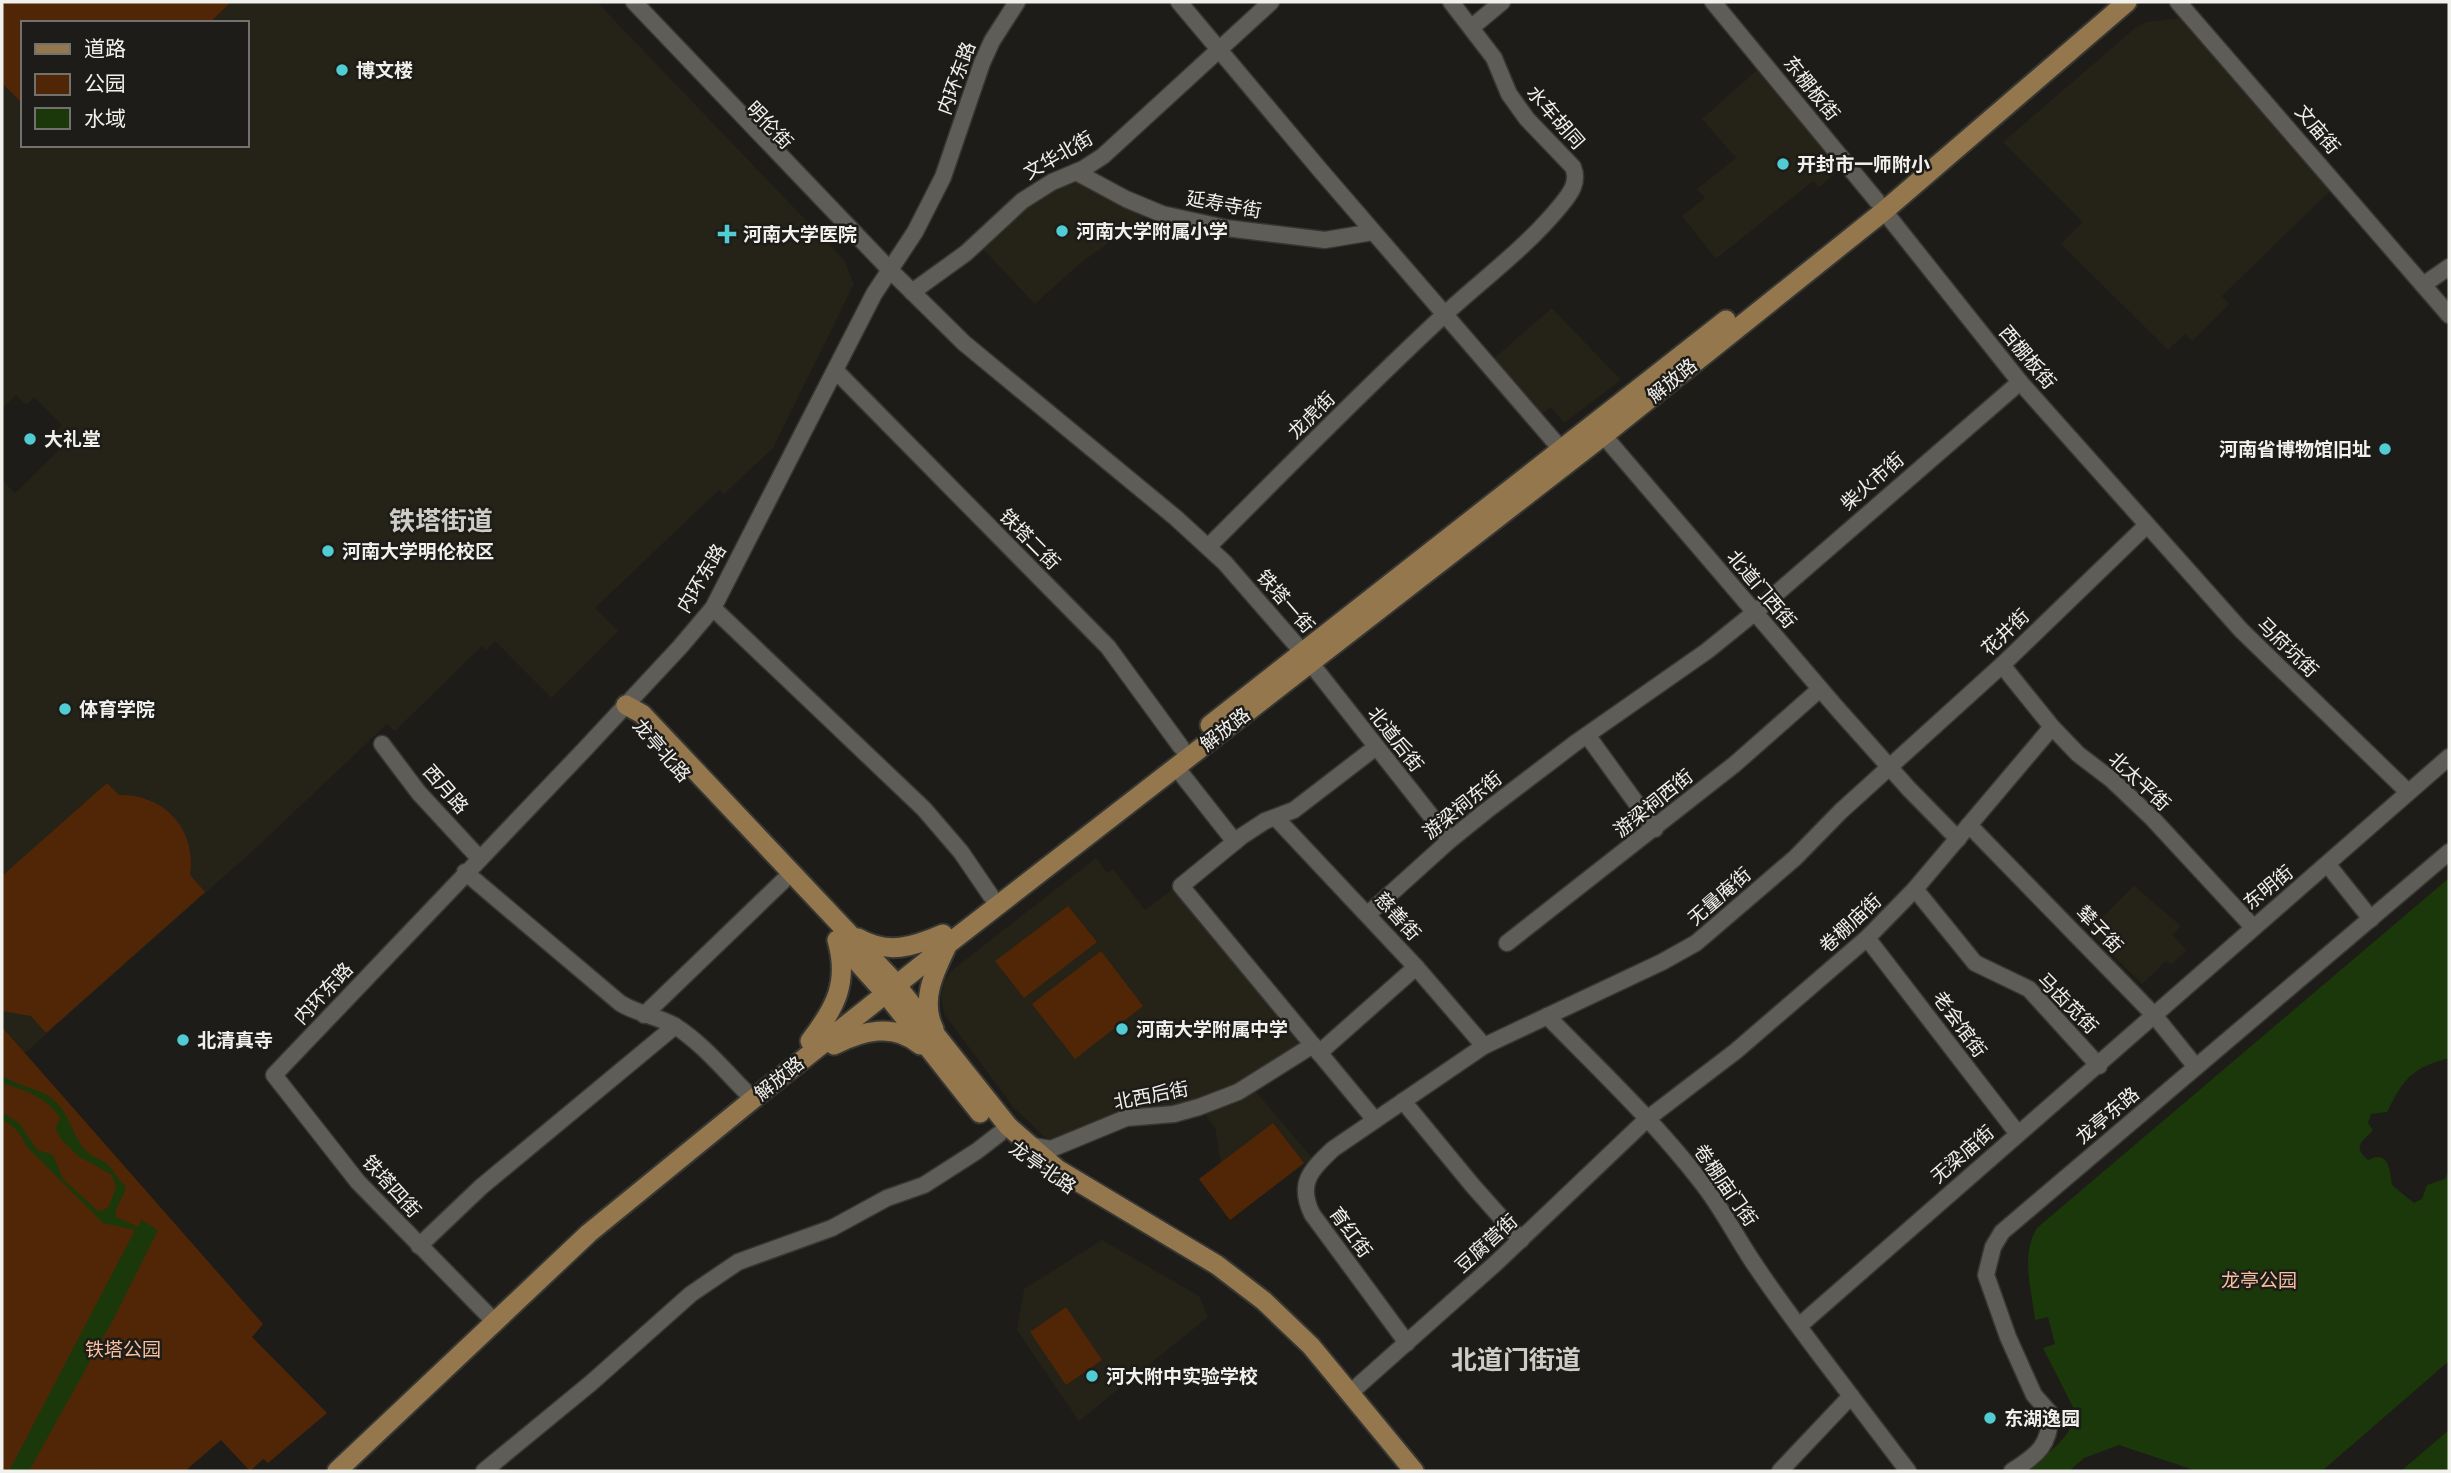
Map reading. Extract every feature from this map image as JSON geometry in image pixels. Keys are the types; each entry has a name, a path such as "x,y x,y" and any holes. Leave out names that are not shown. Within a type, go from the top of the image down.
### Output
{"main road":[{"name":"解放路","path":"337,1471 589,1234 813,1045 945,939 1176,767 1303,657 1560,448 1880,206 2109,2"},
{"name":"解放路","path":"945,939 991,896 1181,747 1604,436 2127,2"},
{"name":"龙亭北路","path":"626,705 635,722 783,881 841,935"},
{"name":"龙亭北路","path":"626,705 642,714 888,985 999,1134 1014,1149 1051,1177 1145,1231 1211,1274 1257,1310 1303,1353 1400,1471"},
{"path":"841,935 892,949 945,939 928,995 928,1010 938,1052 912,1038 884,1030 867,1031 834,1045 813,1045 839,993 841,935"},
{"name":"解放路","path":"324,1471 583,1227 747,1093 813,1045"},
{"name":"龙亭北路","path":"938,1052 1028,1145 1057,1169 1217,1265 1296,1330 1414,1471"}],"street":[{"name":"明伦街","path":"622,2 889,274"},
{"name":"明伦街","path":"634,2 889,274"},
{"name":"内环东路","path":"274,1075 626,705 713,608 874,294 915,232 943,177 982,63 992,41 1017,2"},
{"path":"1179,2 1560,448"},
{"name":"文华北街","path":"912,292 966,253 1022,201 1052,182 1092,165 1271,2"},
{"path":"1451,2 1472,27 1502,2"},
{"name":"东棚板街","path":"1713,2 1880,206"},
{"name":"文庙街","path":"2178,2 2449,315"},
{"name":"水车胡同","path":"1444,315 1562,204 1575,184 1576,176 1573,167 1527,119 1509,94 1494,58 1472,27"},
{"name":"延寿寺街","path":"1076,172 1126,199 1162,214 1226,229 1325,240 1374,232"},
{"name":"西棚板街","path":"1880,206 2020,382 2147,525"},
{"path":"2423,285 2449,267"},
{"name":"铁塔一街","path":"889,274 912,292 964,344 1208,547 1265,607 1303,657"},
{"name":"铁塔一街","path":"889,274 959,348 1204,551 1303,657"},
{"name":"龙虎街","path":"1208,547 1444,315"},
{"name":"铁塔二街","path":"836,371 1108,647 1181,747"},
{"name":"柴火市街","path":"1754,613 2020,382"},
{"name":"北道门西街","path":"1604,436 1820,689 1958,839"},
{"name":"花井街","path":"1890,768 2147,525"},
{"name":"马府坑街","path":"2147,525 2241,630 2407,792"},
{"path":"713,608 924,809 961,852 991,896"},
{"name":"游梁祠东街","path":"1368,914 1450,841 1587,734 1707,651 1754,613"},
{"name":"北道后街","path":"1303,657 1450,841"},
{"name":"北太平街","path":"2001,665 2052,727 2078,754 2112,780 2152,818 2253,927"},
{"name":"游梁祠西街","path":"1507,943 1655,829 1735,764 1820,689"},
{"name":"卷棚庙街","path":"1647,1119 1736,1051 1867,938 1916,889 2052,727"},
{"path":"1587,734 1655,829"},
{"name":"西月路","path":"383,744 419,793 480,859"},
{"path":"1375,1120 1181,886 1235,842 1265,821 1294,810 1376,747"},
{"name":"东明街","path":"2154,1015 2449,757"},
{"path":"1176,767 1235,842"},
{"name":"无量庵街","path":"1547,1016 1662,962 1696,943 1795,858 1841,811 1890,768"},
{"name":"慈善街","path":"1276,818 1368,914 1483,1046"},
{"name":"辇子街","path":"1969,825 2154,1015 2196,1067"},
{"name":"龙亭东路","path":"2065,1431 2034,1395 2008,1337 1986,1275 1993,1247 2002,1232 2449,852"},
{"path":"2328,865 2371,919"},
{"path":"465,872 620,1003 675,1026 703,1049 747,1093"},
{"path":"644,1015 783,881"},
{"name":"马齿苋街","path":"1916,889 1975,963 2029,989 2099,1066"},
{"name":"老会馆街","path":"1867,938 2018,1134"},
{"path":"1316,1049 1416,967"},
{"name":"无梁庙街","path":"1799,1326 2099,1066 2154,1015"},
{"name":"育红街","path":"1407,1343 1312,1214 1305,1199 1306,1183 1313,1168 1333,1149 1483,1046 1547,1016"},
{"name":"卷棚庙门街","path":"1547,1016 1647,1119 1702,1183 1799,1326 1908,1471"},
{"path":"419,1246 481,1187 675,1026"},
{"name":"北西后街","path":"1028,1145 1051,1149 1126,1118 1174,1114 1199,1107 1238,1093 1316,1049"},
{"name":"铁塔四街","path":"274,1075 358,1182 489,1316"},
{"path":"1403,1101 1521,1240"},
{"name":"豆腐营街","path":"1350,1393 1521,1240 1647,1119"},
{"path":"484,1471 691,1294 738,1262 832,1228 887,1198 924,1185 999,1134"},
{"path":"1780,1471 1851,1396"},
{"path":"2012,1471 2030,1460 2043,1446 2049,1432 2050,1413"}],"shaded area":[{"name":"河南大学明伦校区","path":"2,2 597,2 844,260 854,284 773,448 724,494 719,490 595,608 618,631 552,698 495,641 486,650 482,646 395,731 387,724 255,849 25,1053 2,1027 2,480 15,493 64,445 53,434 62,425 34,397 26,405 16,395 2,409"},
{"path":"2182,18 2331,190 2222,296 2229,304 2192,341 2185,334 2168,350 2061,244 2083,222 2003,142 2135,28 2146,22"},
{"name":"开封市一师附小","path":"1759,68 1841,169 1819,187 1813,181 1716,259 1682,216 1705,198 1697,189 1736,158 1702,119"},
{"name":"河南大学附属小学","path":"1079,178 1147,215 1078,265 1035,304 981,247 1030,202"},
{"path":"1552,308 1621,380 1564,423 1551,407 1541,415 1492,360"},
{"name":"河南大学附属中学","path":"1096,858 1107,873 1113,869 1145,910 1174,888 1300,1044 1247,1081 1312,1158 1230,1220 1199,1179 1221,1163 1215,1128 1205,1115 1212,1110 1143,1108 1120,1114 1052,1144 1014,1108 944,1014 941,997 944,983 951,971"},
{"path":"2134,886 2181,926 2172,935 2186,950 2171,965 2166,961 2142,984 2089,931"},
{"name":"河大附中实验学校","path":"1102,1240 1199,1296 1208,1317 1079,1421 1017,1330 1024,1289"}],"green space":[{"path":"5,2 231,2 211,21 21,21 21,102 2,83 2,5"},
{"path":"107,783 119,795 136,796 150,801 164,808 174,818 188,843 190,875 205,892 46,1033 31,1016 2,1011 2,876"},
{"path":"1068,906 1097,942 1024,998 995,961"},
{"path":"1101,951 1143,1006 1075,1059 1032,1004"},
{"name":"铁塔公园","path":"2,1027 263,1324 252,1337 327,1413 268,1463 263,1459 250,1471 221,1440 185,1471 2,1471"},
{"path":"1273,1123 1304,1163 1230,1220 1199,1179"},
{"path":"1066,1307 1102,1360 1066,1385 1030,1332"}],"water":[{"name":"龙亭公园","path":"2449,878 2449,1058 2426,1066 2410,1076 2387,1112 2371,1114 2368,1123 2373,1130 2363,1140 2360,1151 2368,1160 2375,1157 2384,1159 2389,1168 2392,1185 2414,1203 2422,1199 2427,1185 2445,1179 2449,1169 2449,1361 2322,1471 2197,1471 2119,1445 2084,1458 2069,1471 2027,1471 2062,1440 2077,1415 2043,1348 2055,1344 2048,1317 2035,1320 2028,1261 2037,1228"},
{"path":"2,1075 43,1093 56,1102 84,1149 107,1164 125,1185 116,1217 138,1227 141,1220 158,1230 114,1318 29,1471 9,1471 135,1230 103,1223 26,1146 17,1130 2,1120 2,1112 20,1124 37,1150 53,1155 63,1179 98,1211 109,1206 116,1187 112,1175 78,1156 60,1138 56,1128 60,1118 49,1105 27,1092 2,1083"},
{"path":"2449,1430 2449,1471 2401,1471"}],"place":[{"name":"博文楼","path":"342,70"},
{"name":"开封市一师附小","path":"1783,164"},
{"name":"河南大学附属小学","path":"1062,231"},
{"name":"河南大学医院","path":"727,234"},
{"name":"大礼堂","path":"30,439"},
{"name":"河南省博物馆旧址","path":"2385,449"},
{"name":"河南大学明伦校区","path":"328,551"},
{"name":"体育学院","path":"65,709"},
{"name":"河南大学附属中学","path":"1122,1029"},
{"name":"北清真寺","path":"183,1040"},
{"name":"河大附中实验学校","path":"1092,1376"},
{"name":"东湖逸园","path":"1990,1418"}],"district":[{"name":"铁塔街道","path":"441,521"},
{"name":"北道门街道","path":"1516,1360"}]}
